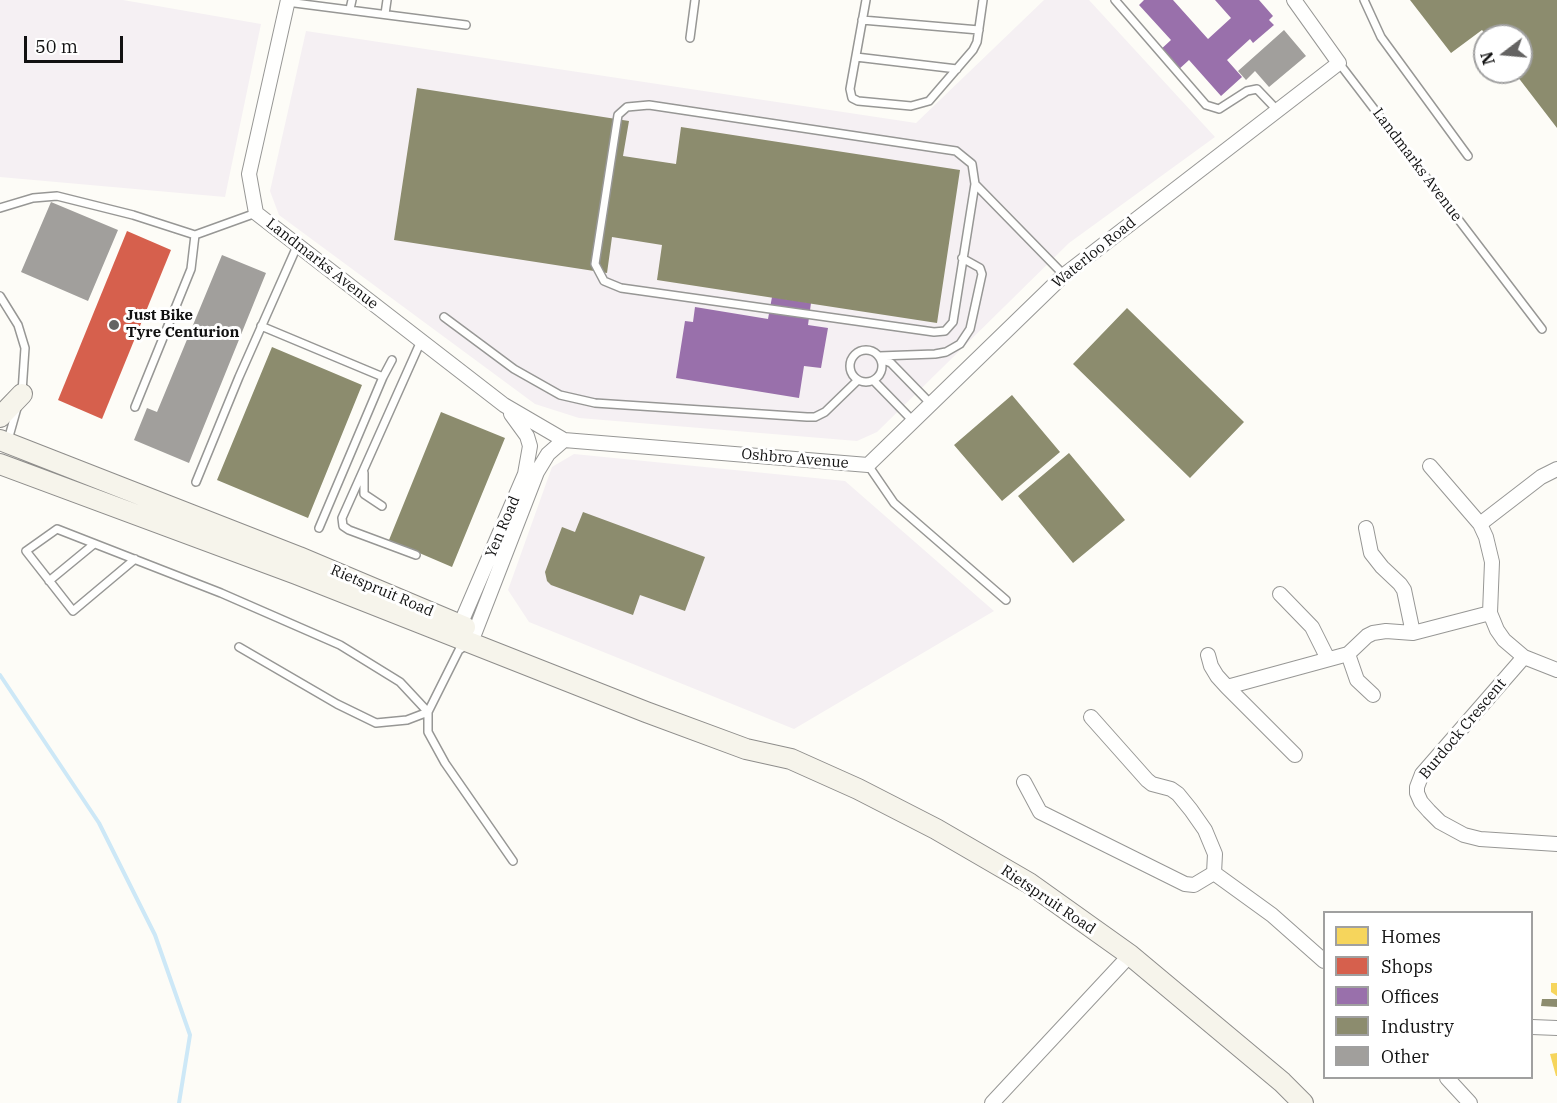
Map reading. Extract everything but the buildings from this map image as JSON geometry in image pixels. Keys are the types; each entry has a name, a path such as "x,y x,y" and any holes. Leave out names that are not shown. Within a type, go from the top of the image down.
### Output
{"street":[{"name":"Landmarks Avenue","path":"1294,0 1339,63"},
{"name":"Landmarks Avenue","path":"288,1 249,174 256,213 504,405 564,440"},
{"name":"Waterloo Road","path":"868,465 1064,275 1339,63"},
{"path":"0,417 22,394"},
{"name":"Yen Road","path":"464,637 525,474 530,446 522,428 504,405"},
{"name":"Yen Road","path":"464,637 537,472 548,454 564,440"},
{"name":"Oshbro Avenue","path":"564,440 868,465"},
{"path":"3,442 23,460 54,473 70,488"},
{"name":"Rietspruit Road","path":"3,442 299,556 464,637"},
{"name":"Rietspruit Road","path":"0,464 70,488 464,637 618,691 732,735 760,752 791,759 858,789 936,829 1029,884 1130,956 1282,1082 1303,1103"},
{"path":"1430,466 1479,524 1490,547 1492,562 1490,612 1497,630 1504,640 1524,657 1557,670"},
{"path":"1479,524 1541,477 1557,469"},
{"path":"1365,528 1371,553 1404,591 1413,633"},
{"path":"1280,594 1312,627 1328,659"},
{"path":"1227,687 1348,654 1373,633 1413,633 1490,612"},
{"path":"1348,654 1357,680 1373,694"},
{"path":"1208,655 1217,676 1295,755"},
{"name":"Burdock Crescent","path":"1524,657 1422,774 1417,793 1421,802 1434,816 1464,835 1480,839 1557,844"},
{"path":"1091,717 1147,780 1152,784 1171,789 1191,810 1205,830 1215,854 1214,873"},
{"path":"1024,782 1040,812 1185,884 1194,885 1214,873"},
{"path":"1214,873 1272,915 1323,960"},
{"path":"992,1103 1130,956"},
{"path":"1533,1027 1557,1029"},
{"path":"1449,1079 1470,1103"}],"lane":[{"path":"350,9 352,0"},
{"path":"385,14 387,0"},
{"path":"690,38 695,0"},
{"path":"866,0 850,89 852,98 858,101 911,106 928,101 973,50 978,42 983,0"},
{"path":"1364,0 1381,37 1468,156"},
{"path":"288,1 466,25"},
{"path":"1118,1 1206,105 1219,109 1247,90 1257,89 1278,111"},
{"path":"862,20 979,30"},
{"path":"856,57 957,69"},
{"name":"Landmarks Avenue","path":"1339,63 1542,329"},
{"path":"649,105 956,151 972,164 975,184 953,322 945,331 934,332 621,288 604,281 595,264 618,116 627,107 649,105"},
{"path":"975,184 1064,275"},
{"path":"0,208 33,198 57,196 133,215 195,235 256,213"},
{"path":"135,407 191,269 195,235"},
{"path":"196,482 298,244"},
{"path":"880,358 935,354 946,352 960,344 970,329 982,274 980,268 962,258"},
{"path":"0,296 18,325 25,348 22,394 3,442"},
{"path":"444,317 514,369 560,395 596,403 807,417 825,412 858,380"},
{"path":"261,326 383,377"},
{"path":"416,555 343,526 342,518 421,341"},
{"path":"880,358 882,369 874,381 868,382 854,377 850,367 852,357 861,350 871,350 880,358 891,363 931,404"},
{"path":"319,528 392,360"},
{"path":"874,381 913,421"},
{"name":"Oshbro Avenue","path":"868,465 894,503 1006,600"},
{"path":"365,468 364,494 382,506"},
{"path":"135,559 73,611 26,551 57,529 221,592 340,645 400,682 428,711 428,732 435,748 513,861"},
{"path":"50,581 94,544"},
{"name":"Yen Road","path":"428,711 464,637"},
{"path":"239,646 337,704 376,723 407,720 428,711"}],"shaded area":[{"path":"0,0 123,0 261,24 225,197 0,177"},
{"path":"1044,0 1089,0 1215,137 1069,243 877,432 857,441 579,418 535,404 279,215 270,191 306,31 916,123"},
{"path":"574,454 845,481 994,611 794,729 529,622 508,590 552,467"}],"waterway":[{"path":"0,675 99,823 155,935 190,1035 179,1103"}],"place":[{"name":"Just Bike Tyre Centurion","path":"114,325"}]}
